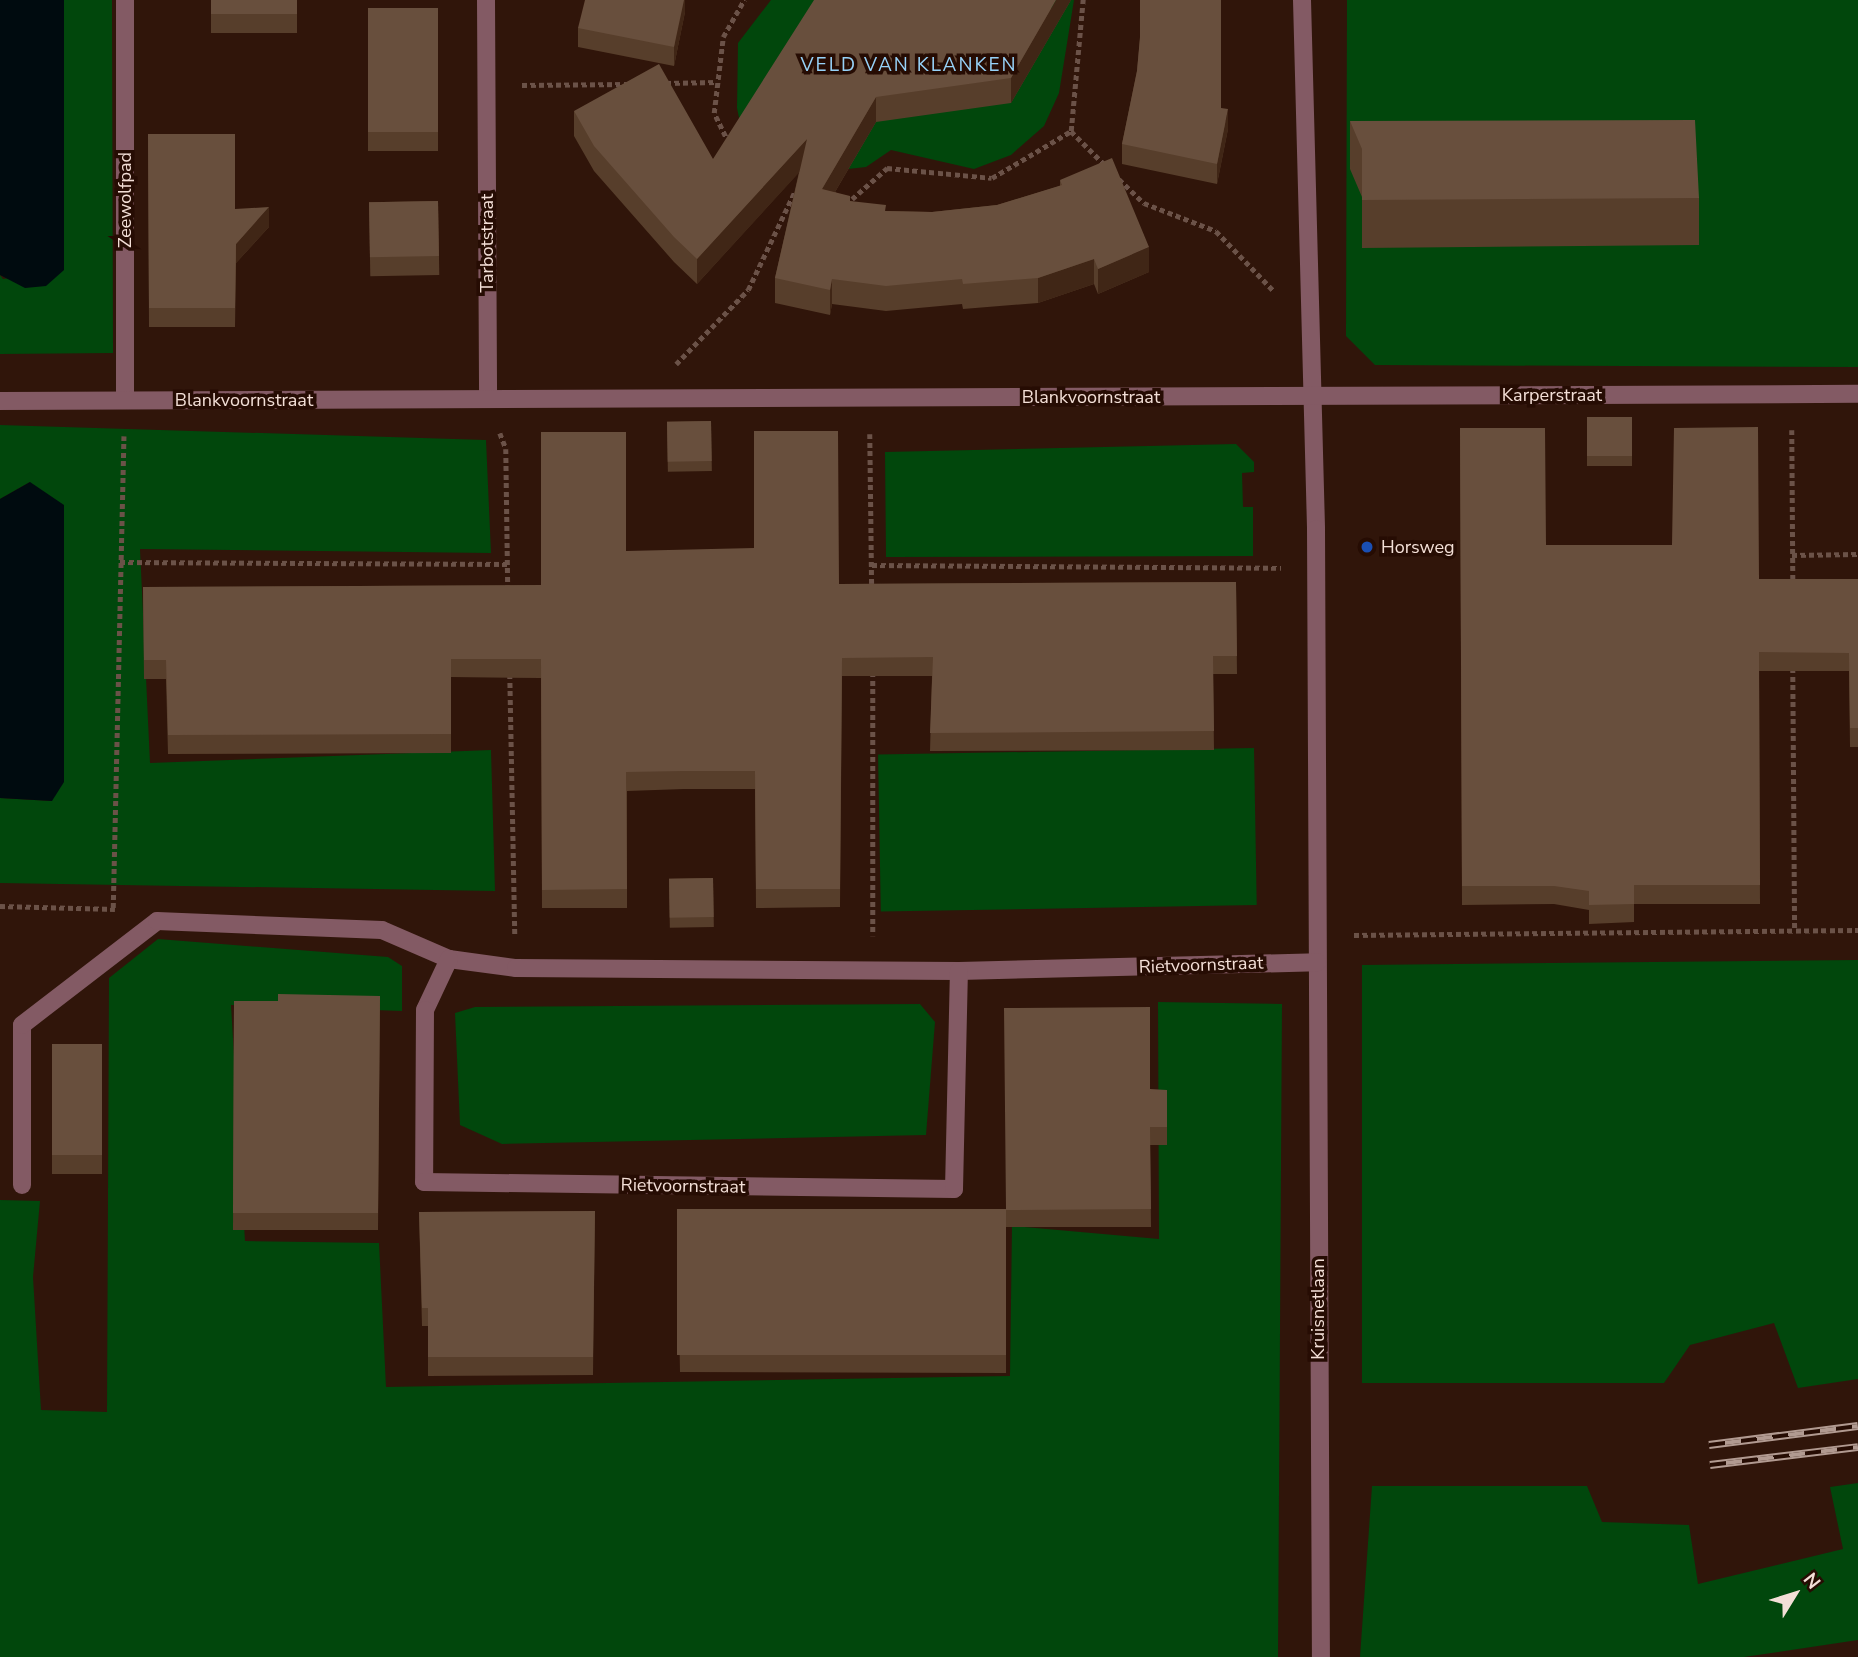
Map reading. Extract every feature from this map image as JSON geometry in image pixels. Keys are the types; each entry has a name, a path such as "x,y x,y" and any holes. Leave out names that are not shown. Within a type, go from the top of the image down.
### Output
{"street":[{"name":"Zeewolfpad","path":"125,0 125,400"},
{"name":"Tarbotstraat","path":"486,0 488,399"},
{"path":"1302,0 1314,396 1317,962"},
{"name":"Karperstraat","path":"1314,396 1858,394"},
{"name":"Blankvoornstraat","path":"0,401 1314,396"},
{"path":"22,1185 22,1025 157,921"},
{"name":"Rietvoornstraat","path":"157,921 382,930 449,959 516,968 873,972 1317,962"},
{"name":"Rietvoornstraat","path":"449,959 425,1010 424,1182 954,1189 959,971"},
{"name":"Kruisnetlaan","path":"1317,962 1321,1657"}],"path":[{"path":"731,149 714,113 723,37 744,0"},
{"path":"1071,131 1083,0"},
{"path":"663,83 717,82"},
{"path":"486,86 636,83"},
{"path":"1071,131 1107,167"},
{"path":"841,197 852,199 887,168 992,177 1071,131"},
{"path":"1116,176 1143,203 1216,231 1311,330"},
{"path":"784,185 807,193"},
{"path":"642,399 748,290 795,191"},
{"path":"1791,394 1793,597"},
{"path":"869,398 872,600"},
{"path":"488,399 506,449 508,592"},
{"path":"113,908 125,400"},
{"path":"1792,555 1858,554"},
{"path":"120,562 508,564"},
{"path":"872,565 1316,568"},
{"path":"510,662 516,968"},
{"path":"1793,666 1795,930"},
{"path":"873,669 873,972"},
{"path":"0,906 113,908 157,921"},
{"path":"1318,935 1858,930"}],"green space":[{"path":"64,0 112,0 113,353 0,354 0,275 3,279 63,270"},
{"path":"771,0 1074,0 1059,93 1044,126 1011,155 974,169 891,150 866,167 848,169 743,137 737,108 738,43"},
{"path":"1347,0 1858,0 1858,367 1375,365 1346,336"},
{"path":"0,425 486,440 491,553 140,549 150,763 491,750 495,891 0,883 0,798 52,801 30,482 0,499"},
{"path":"1236,444 1254,462 1254,472 1242,473 1243,507 1253,507 1253,556 886,557 885,452"},
{"path":"1254,748 1257,905 881,912 878,755"},
{"path":"158,939 388,957 402,966 402,1011 231,1005 245,1241 379,1243 386,1387 1010,1376 1012,1226 1159,1239 1158,1002 1282,1004 1278,1657 0,1657 0,1200 40,1201 33,1277 41,1410 107,1412 109,978"},
{"path":"1858,960 1858,1379 1798,1388 1774,1323 1690,1345 1664,1383 1362,1383 1362,965"},
{"path":"920,1004 935,1022 926,1135 502,1144 460,1125 455,1013 475,1007"},
{"path":"1858,1483 1858,1640 1744,1657 1360,1657 1372,1486 1587,1486 1602,1522 1689,1525 1698,1584 1843,1549 1830,1487"}],"shaded area":[{"path":"0,0 64,0 64,270 46,286 25,288 0,275"},
{"path":"30,482 64,505 64,782 52,801 0,798 0,499"}],"building":[{"path":"211,0 297,0 297,14 211,14"},
{"path":"585,0 684,0 674,47 578,28"},
{"path":"814,0 1056,0 1011,78 876,97 822,189 850,196 850,201 886,205 885,211 932,212 997,205 1062,185 1060,180 1112,158 1149,247 1098,269 1094,259 1038,278 963,284 962,279 886,286 832,279 830,290 775,278 807,139 697,259 674,237 594,146 574,111 659,64 713,159"},
{"path":"1140,0 1221,0 1221,108 1228,109 1217,164 1122,144 1137,71"},
{"path":"368,8 438,8 438,132 368,132"},
{"path":"1695,120 1699,198 1362,200 1362,149 1350,121"},
{"path":"148,134 235,134 235,209 269,207 236,244 235,308 149,308"},
{"path":"438,201 439,256 370,257 369,202"},
{"path":"1587,417 1632,417 1632,456 1587,456"},
{"path":"711,421 712,461 668,462 667,422"},
{"path":"1758,427 1759,579 1858,579 1858,728 1850,728 1849,653 1759,652 1760,885 1634,885 1634,904 1589,905 1589,891 1554,886 1462,886 1460,428 1545,428 1546,545 1672,545 1674,428"},
{"path":"754,431 838,431 839,584 1236,582 1237,656 1213,656 1214,731 930,733 933,657 842,658 840,889 756,889 755,771 684,771 626,772 627,889 542,890 541,659 451,659 451,734 168,735 166,660 144,660 143,587 541,585 541,432 626,432 626,551 754,548"},
{"path":"713,878 714,917 670,918 669,879"},
{"path":"278,994 380,996 378,1213 233,1213 234,1001 278,1001"},
{"path":"1150,1007 1150,1089 1167,1090 1167,1127 1150,1127 1151,1209 1006,1210 1004,1008"},
{"path":"52,1044 102,1044 102,1155 52,1155"},
{"path":"677,1209 1006,1209 1006,1355 677,1355"},
{"path":"595,1211 593,1357 428,1357 428,1308 422,1308 419,1212"}],"railway":[{"path":"1709,1445 1858,1426"},
{"path":"1710,1465 1858,1447"}],"place":[{"name":"Horsweg","path":"1367,547"}],"district":[{"name":"VELD VAN KLANKEN","path":"909,66"}]}
